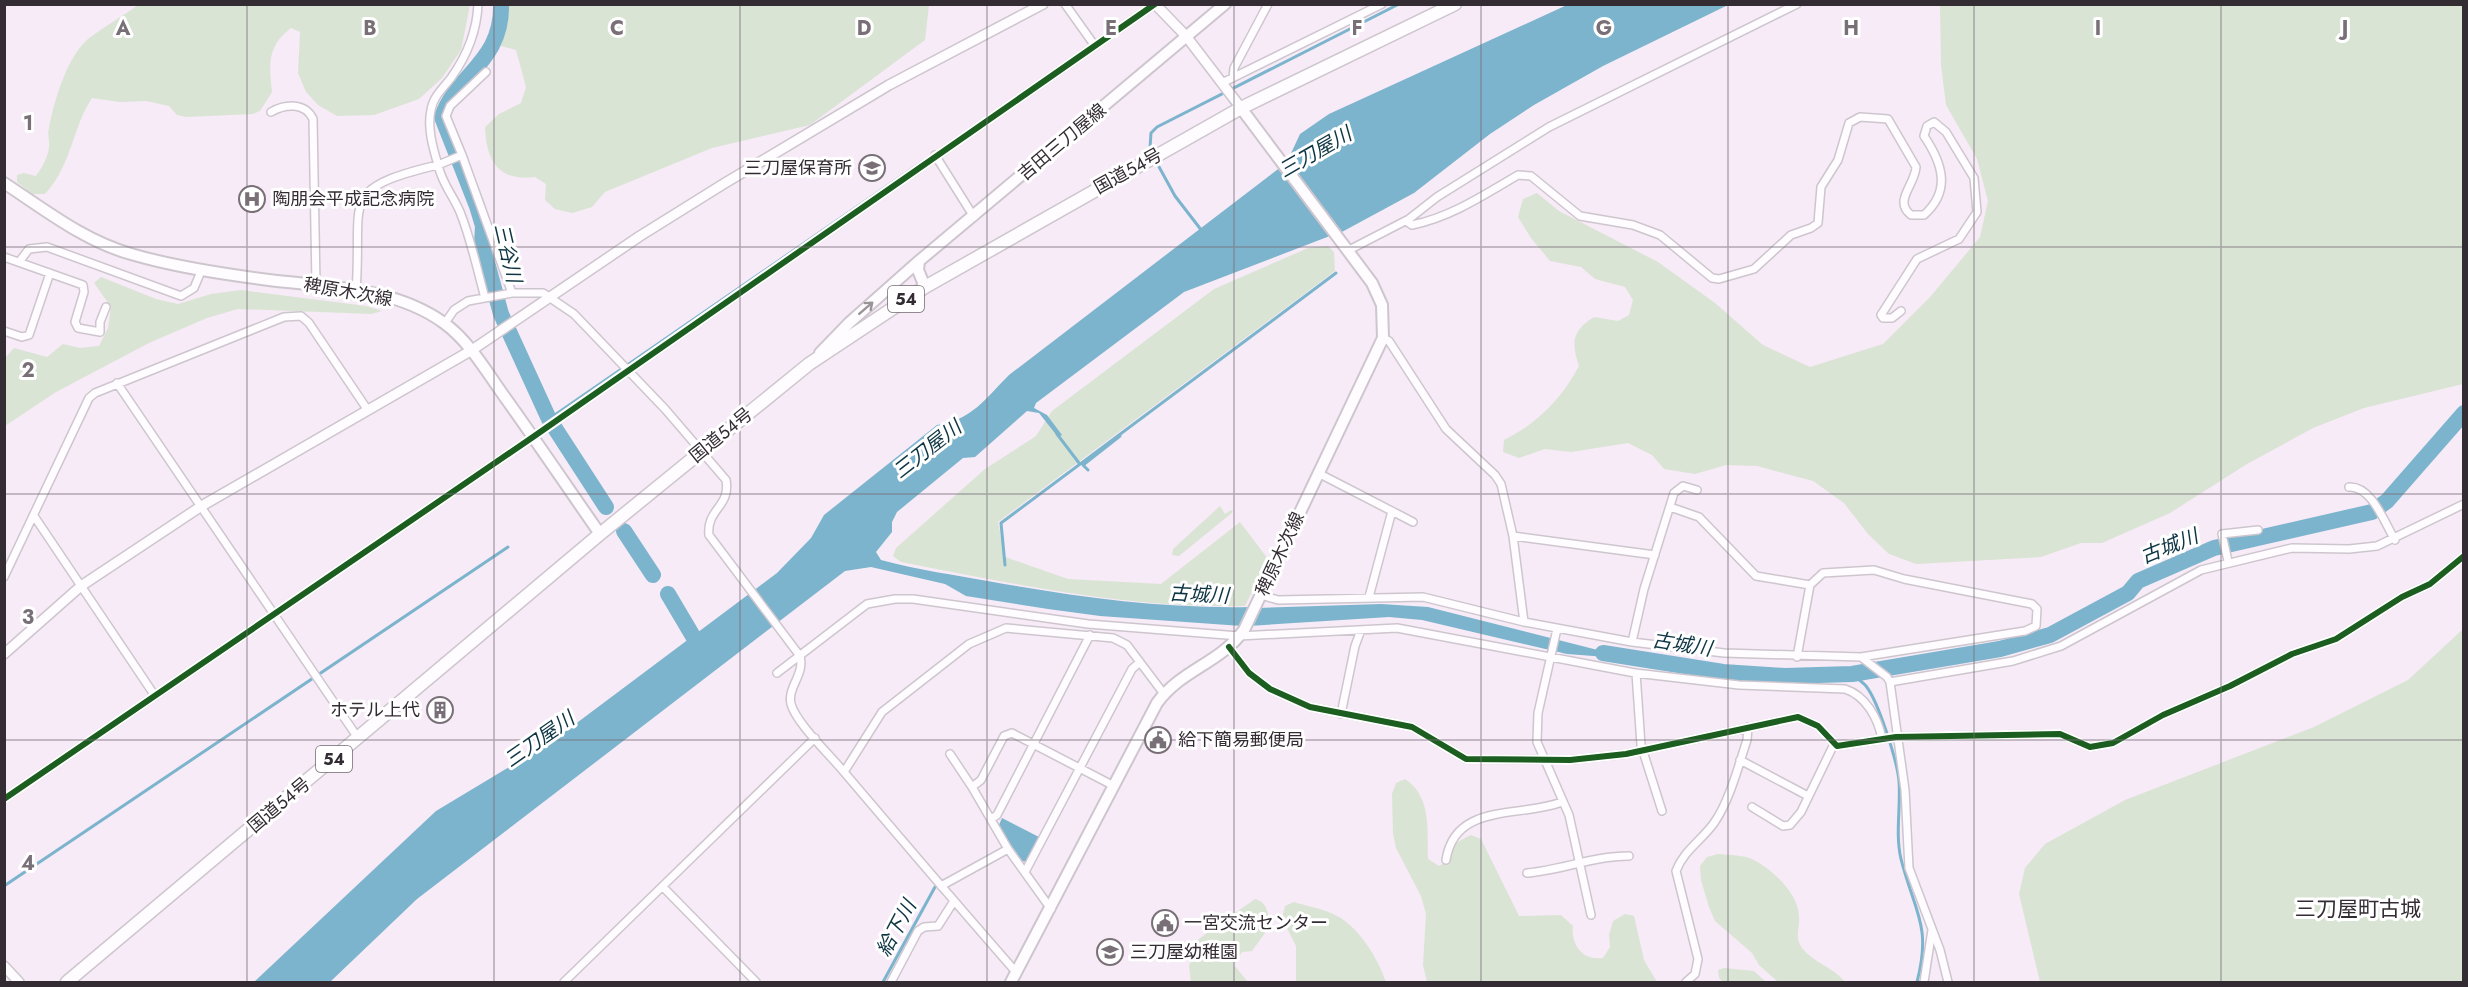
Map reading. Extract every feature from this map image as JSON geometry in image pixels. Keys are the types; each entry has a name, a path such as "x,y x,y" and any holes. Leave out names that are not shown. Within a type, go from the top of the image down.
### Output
{"highway":[{"name":"国道54号","path":"67,982 600,534 810,364 925,287 1241,108 1455,4"}],"main road":[{"name":"吉田三刀屋線","path":"810,364 849,323 920,261 1225,4"},
{"name":"稗原木次線","path":"1014,977 1164,694 1178,679 1229,647 1241,633 1383,338 1384,317 1378,293 1347,248 1241,108"},
{"name":"稗原木次線","path":"4,183 102,244 130,254 202,269 356,291 396,299 418,307 445,323 472,350 600,534"},
{"path":"920,261 918,270 925,287"}],"street":[{"path":"478,4 471,44 452,76 433,100 430,111 430,132 443,184 459,209 485,298"},
{"path":"4,654 81,586 200,507 472,350 552,298 640,236 889,85 1043,4"},
{"path":"1065,4 1095,46"},
{"path":"4,799 533,437 1155,4 1186,36 1241,108"},
{"path":"1233,78 1234,68 1268,4"},
{"path":"1223,84 1382,4"},
{"path":"1347,248 1406,221 1437,197 1549,127 1797,4"},
{"path":"486,72 450,106 446,116 458,156 512,293"},
{"path":"271,112 281,108 299,107 308,110 313,119 316,285"},
{"path":"1406,221 1412,225 1443,215 1485,196 1518,175 1524,174 1531,176 1580,216 1633,225 1659,235 1712,278 1728,278 1754,269 1791,235 1818,223 1821,188 1838,160 1849,123 1856,118 1888,118 1916,167 1916,175 1905,196 1903,207 1911,215 1924,215 1937,202 1942,189 1935,157 1924,136 1927,126 1934,122 1946,132 1974,178 1977,212 1959,239 1917,259 1881,315 1883,318 1892,318 1901,311"},
{"path":"356,291 359,206 362,198 385,179 438,165 458,156"},
{"path":"935,156 974,217"},
{"path":"19,262 29,249 47,247 181,296 194,288 202,269"},
{"path":"4,257 81,283 84,287 75,322 78,328 100,332 100,322 106,307"},
{"path":"4,331 22,337 29,335 50,273"},
{"path":"445,323 462,303 512,293 543,293 574,314 724,476 727,485 726,499 708,521 710,538 799,655 801,668 791,691 790,701 815,738 941,886 1014,977"},
{"path":"4,577 89,398 117,383 284,317 296,315 309,323 367,410"},
{"path":"1383,338 1389,341 1446,429 1495,475 1501,484 1513,536 1524,622"},
{"path":"117,383 358,738"},
{"path":"1318,473 1413,522"},
{"path":"1632,642 1654,555 1674,493 1679,487 1697,490"},
{"path":"2349,488 2356,487 2367,493 2395,540"},
{"path":"1888,680 2013,661 2052,650 2187,576 2227,560 2281,549 2365,548 2395,540 2463,504"},
{"path":"1670,507 1699,517 1756,576 1810,585"},
{"path":"1369,597 1392,511"},
{"path":"34,516 155,696"},
{"path":"2227,560 2222,534 2226,531 2258,530"},
{"path":"1513,536 1654,555"},
{"path":"1229,647 1250,673 1270,689 1310,707 1412,727 1466,759 1570,760 1643,751 1789,718 1806,718 1818,726 1834,744 1845,746 1889,738 2060,734 2090,747 2105,747 2163,715 2230,686 2292,654 2336,639 2402,597 2430,584 2463,556"},
{"path":"1259,599 1422,597 1557,630 1632,642 1724,653 1797,657 1863,658 2025,631 2036,626 2037,609 2032,604 1904,579 1866,569 1823,573 1810,585 1797,657"},
{"path":"777,673 867,604 895,599 996,610 1088,624 1241,633 1397,628 1636,673 1739,686 1845,689 1857,694 1869,707 1889,738 1905,790 1909,868 1932,927 1948,982"},
{"path":"844,772 882,712 979,638 1006,628 1090,635 1120,641 1127,645 1164,694"},
{"path":"1341,714 1355,646 1361,630"},
{"path":"1557,630 1538,713 1537,742 1571,823 1592,915"},
{"path":"991,819 997,815 1090,635"},
{"path":"1863,658 1888,680 1889,738"},
{"path":"1025,872 1132,669 1140,662"},
{"path":"1636,673 1643,751 1662,811"},
{"path":"1686,982 1695,974 1698,959 1676,871 1684,855 1715,822 1748,740 1748,727"},
{"path":"972,787 981,780 1006,734 1012,733 1114,786"},
{"path":"564,982 815,738"},
{"path":"1752,807 1787,826 1796,820 1834,744"},
{"path":"950,754 1008,849 1051,909"},
{"path":"1740,760 1808,796"},
{"path":"1446,861 1449,843 1464,825 1491,815 1542,810 1562,802"},
{"path":"941,886 1008,849"},
{"path":"1527,873 1568,867 1580,861 1629,856"},
{"path":"663,887 756,982"},
{"path":"891,982 918,931 924,927 938,926 954,902"},
{"path":"1924,982 1932,927"},
{"path":"4,966 19,982"}],"green space":[{"path":"929,4 925,40 810,125 712,148 605,192 592,207 572,213 555,209 545,200 546,184 535,177 512,176 497,167 488,150 485,127 499,114 521,103 526,87 516,50 501,46 498,39 505,5"},
{"path":"138,5 470,5 461,50 442,78 419,99 374,115 337,116 318,105 306,92 298,73 300,32 291,28 277,42 271,57 272,92 260,111 253,114 186,117 177,115 169,106 146,101 120,102 92,98 54,183 45,194 32,194 17,182 17,175 24,173 36,176 44,162 48,151 48,130 54,104 69,65 83,43"},
{"path":"2463,5 2463,384 2364,408 2313,428 2247,464 2170,513 2102,543 2081,543 2041,557 1916,564 1889,554 1868,534 1844,503 1813,481 1757,466 1726,465 1695,474 1664,469 1652,455 1628,443 1571,452 1545,449 1519,458 1503,452 1504,440 1538,418 1572,378 1579,366 1574,344 1581,327 1594,317 1618,321 1629,315 1633,300 1625,287 1595,279 1581,267 1550,261 1531,238 1518,217 1523,199 1537,193 1559,211 1658,262 1715,303 1763,345 1810,367 1883,344 1931,296 1980,237 1988,201 1977,159 1946,105 1941,65 1940,6"},
{"path":"1328,246 1334,252 1335,271 998,522 1005,557 1068,579 1161,584 1240,522 1268,559 1245,606 1158,603 1072,593 901,562 893,556 896,548 985,469 1036,436 1052,411 1214,289 1308,248"},
{"path":"101,277 156,299 178,304 211,294 241,290 366,306 382,311 372,314 238,309 207,318 149,343 56,392 5,426 5,358 14,348 47,357 63,344 80,348 99,346 108,328 111,307 94,283"},
{"path":"1220,506 1225,514 1231,510 1233,512 1179,556 1172,555 1173,549"},
{"path":"2463,629 2463,982 2040,982 2019,894 2025,868 2045,844 2125,800 2314,727 2408,680"},
{"path":"1405,779 1414,786 1424,805 1428,859 1439,866 1451,859 1452,850 1459,841 1471,835 1481,839 1519,916 1561,915 1573,926 1574,939 1579,950 1589,957 1603,958 1610,947 1609,935 1613,921 1625,914 1634,916 1644,960 1657,982 1427,982 1423,965 1426,914 1421,896 1396,848 1393,834 1392,794 1396,783"},
{"path":"1718,854 1750,858 1777,876 1790,891 1798,908 1798,936 1802,948 1845,982 1778,982 1759,965 1752,953 1715,921 1701,880 1700,866 1707,857"},
{"path":"1255,899 1265,906 1270,926 1252,951 1242,952 1234,965 1248,982 1191,982 1189,966 1196,941"},
{"path":"1294,902 1331,913 1349,925 1372,952 1386,982 1296,982 1296,946 1282,918 1285,906"},
{"path":"1724,968 1754,971 1766,982 1723,982 1719,978 1718,970"}],"water":[{"name":"三刀屋川","path":"1567,5 1728,5 1603,66 1534,105 1490,134 1414,193 1340,233 1287,162 1300,134 1329,114"},
{"name":"三刀屋川","path":"1282,166 1335,234 1184,292 1036,403 1034,408 1047,415 1062,435 1058,437 1039,413 1027,411 975,457 963,458 897,512 892,522 892,532 876,552 881,560 909,567 1057,593 1154,604 1251,607 1242,626 1100,616 1048,609 966,596 945,584 871,567 845,571 417,899 330,982 254,982 436,811 554,740 777,573 811,538 824,515 937,425 960,418 977,407 1009,375"},
{"path":"1381,604 1428,607 1633,659 1567,654 1422,620 1389,617 1248,626 1258,608"},
{"path":"1002,818 1039,837 1027,862 1022,861 998,827"}],"waterway":[{"name":"三谷川","path":"501,4 500,23 495,40 478,66 457,90 442,117 483,226 482,244 501,314 549,419 606,507"},
{"path":"1150,148 1151,133 1157,127 1399,4"},
{"path":"549,419 922,162"},
{"path":"1158,165 1175,196 1202,231"},
{"path":"1005,565 1001,523 1336,273"},
{"name":"古城川","path":"1603,653 1723,672 1785,676 1852,674 2000,649 2050,635 2128,593 2138,581 2214,548 2372,512 2387,501 2464,413"},
{"path":"1057,434 1079,463"},
{"path":"1088,470 1083,465 1120,436"},
{"name":"三谷川","path":"624,531 653,575"},
{"path":"4,886 508,547"},
{"name":"三谷川","path":"668,594 697,643"},
{"path":"1852,674 1866,686 1876,704 1898,772 1899,849 1922,932 1923,946 1917,982"},
{"name":"給下川","path":"883,982 935,887"}],"cycle path":[{"path":"4,799 533,437 1155,4"},
{"path":"1229,647 1249,673 1270,689 1310,707 1412,727 1466,759 1570,760 1626,754 1798,717 1818,726 1837,746 1896,737 2060,734 2090,747 2113,743 2163,715 2230,686 2292,654 2336,639 2402,597 2430,584 2464,556"}],"place":[{"name":"三刀屋保育所","path":"872,168"},
{"name":"陶朋会平成記念病院","path":"252,199"},
{"name":"ホテル上代","path":"440,710"},
{"name":"給下簡易郵便局","path":"1158,740"},
{"name":"一宮交流センター","path":"1165,923"},
{"name":"三刀屋幼稚園","path":"1110,952"}],"district":[{"name":"三刀屋町古城","path":"2358,909"}]}
